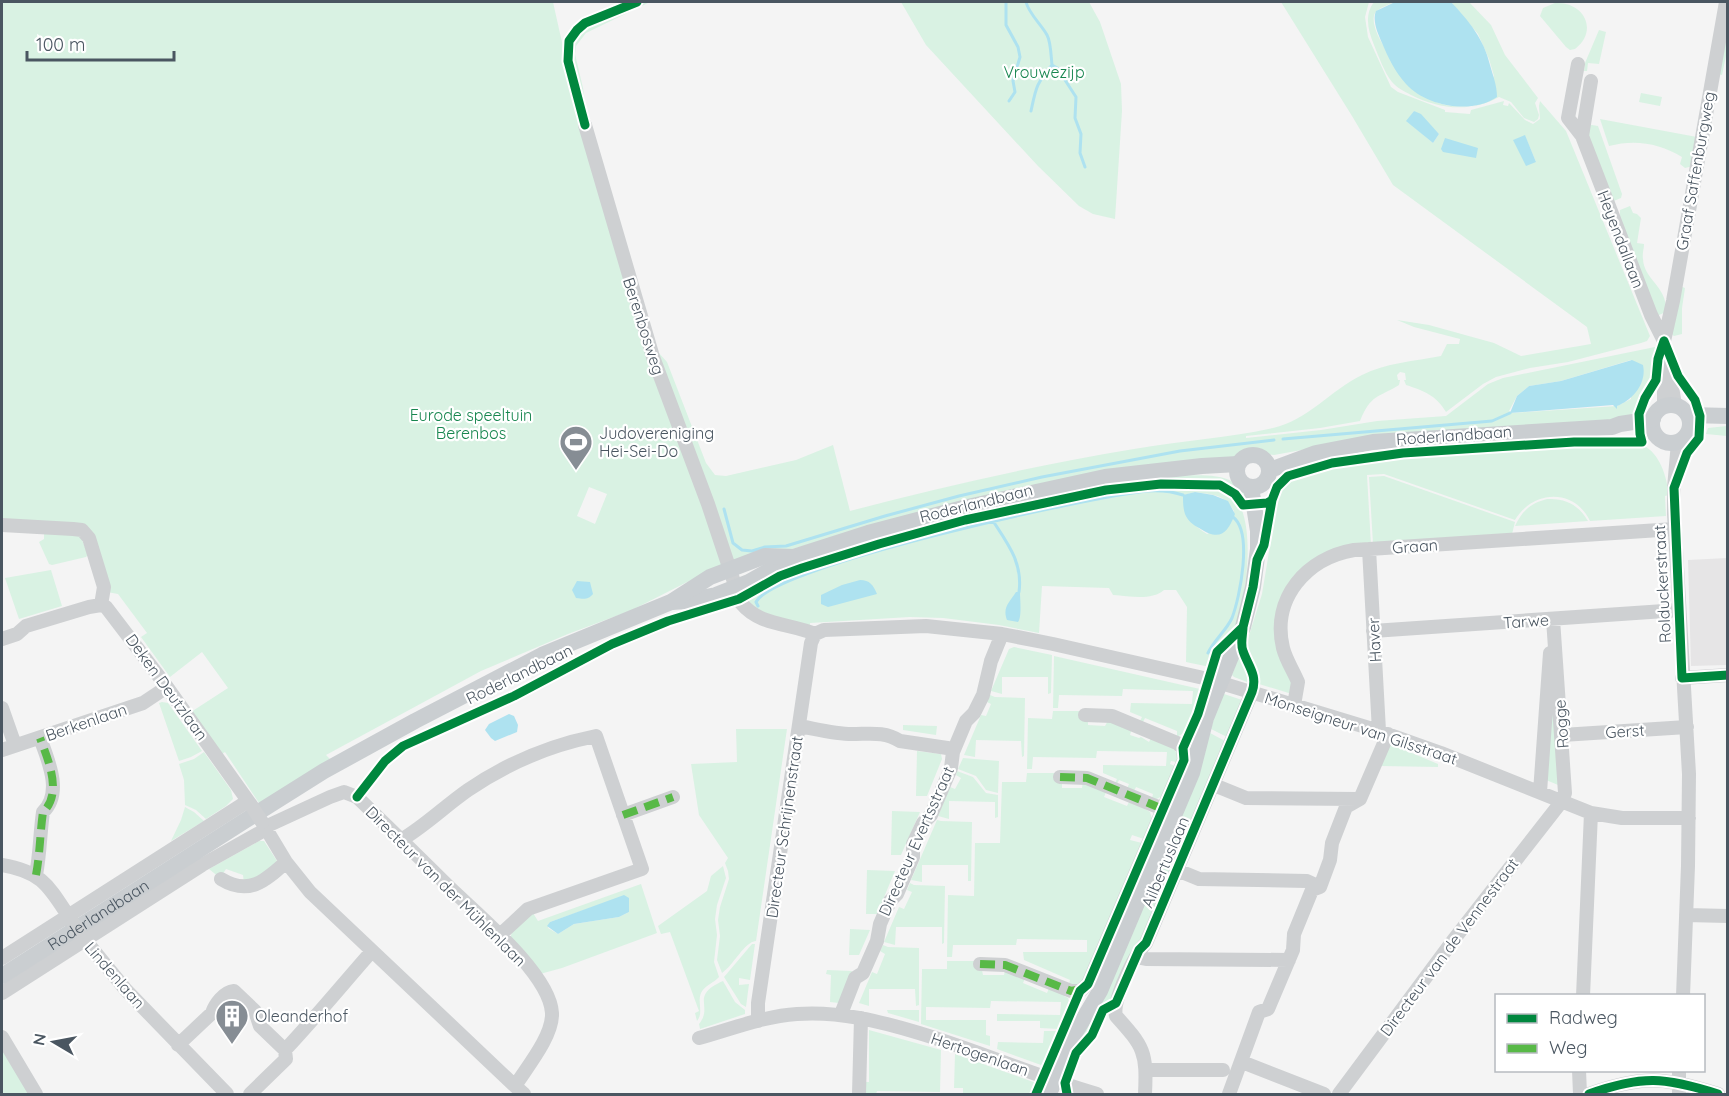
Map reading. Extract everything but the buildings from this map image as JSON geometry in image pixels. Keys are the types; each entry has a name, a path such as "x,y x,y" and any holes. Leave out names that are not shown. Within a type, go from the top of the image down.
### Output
{"main road":[{"path":"1670,405 1684,409 1690,422 1684,439 1673,443 1657,437 1653,424 1659,409 1670,405"},
{"path":"1690,422 1728,416"},
{"path":"1690,422 1728,421"},
{"name":"Roderlandbaan","path":"1268,465 1302,453 1316,453 1373,442 1612,427 1620,424 1653,424"},
{"path":"1251,454 1262,457 1268,465 1267,480 1255,487 1242,483 1237,470 1241,459 1251,454"},
{"name":"Roderlandbaan","path":"671,602 700,599 735,588 793,557 868,533 963,508 1105,477 1184,469 1237,470"},
{"name":"Ailbertuslaan","path":"1052,1087 1072,1038 1100,991 1155,845 1192,773 1206,718 1243,627 1255,574 1258,531 1255,487"},
{"name":"Roderlandbaan","path":"2,976 324,771 415,721 542,655 671,602 701,581 765,556 793,557"}],"street":[{"name":"Graaf Saffenburgweg","path":"1670,405 1670,372 1665,362 1664,341 1726,2"},
{"name":"Heyendallaan","path":"1578,64 1568,118 1582,136 1651,315 1664,341"},
{"path":"1582,136 1591,81"},
{"name":"Berenbosweg","path":"585,125 653,357 708,504 741,603 754,616 815,634"},
{"name":"Rolduckerstraat","path":"1673,443 1678,610 1687,727 1689,818 1683,994"},
{"path":"2,525 73,529 84,532 89,538 104,587 101,605 26,626 17,634 2,639"},
{"name":"Graan","path":"1294,705 1298,682 1285,656 1281,630 1283,611 1292,590 1306,572 1321,560 1342,552 1369,549 1675,529"},
{"name":"Haver","path":"1369,549 1373,631 1383,732"},
{"name":"Deken Deutzlaan","path":"101,605 112,612 167,687 250,803 286,862 310,892 519,1090"},
{"name":"Tarwe","path":"1373,631 1678,610"},
{"name":"Rogge","path":"1553,619 1565,793 1562,801"},
{"name":"Monseigneur van Gilsstraat","path":"815,634 824,630 903,626 962,628 1002,634 1220,682 1383,732 1605,817 1689,818"},
{"name":"Directeur Schrijnenstraat","path":"758,1021 758,1003 811,644 815,634"},
{"name":"Directeur Evertsstraat","path":"841,1014 855,978 864,973 877,941 886,909 897,894 913,857 913,844 923,823 931,815 951,768 954,749 966,720 974,713 983,695 991,661 1002,634"},
{"name":"Rogge","path":"1540,792 1548,655 1555,647"},
{"path":"1682,678 1728,675"},
{"name":"Berkenlaan","path":"2,750 143,703 167,687"},
{"name":"Ailbertuslaan","path":"1146,1070 1138,1042 1116,1016 1116,1003 1139,950 1146,943 1178,870 1252,692"},
{"path":"2,708 15,745"},
{"name":"Ailbertuslaan","path":"980,964 1005,965 1071,992 1083,989 1088,984 1155,845 1163,809 1184,760 1184,751 1180,745 1112,716 1085,715"},
{"path":"799,726 852,734 874,733 892,736 900,741 954,749"},
{"name":"Gerst","path":"1562,735 1687,727"},
{"path":"1229,1095 1259,1012 1268,1009 1289,960 1293,950 1294,934 1312,890 1320,887 1330,860 1332,843 1346,807 1360,800 1383,732"},
{"path":"401,840 496,772 551,748 596,736 642,868 528,909 500,935"},
{"path":"2,865 23,869 36,875 41,848 39,840 43,812 49,806 54,776 40,738"},
{"name":"Ailbertuslaan","path":"1060,777 1087,778 1163,809"},
{"path":"1214,785 1246,798 1360,800"},
{"name":"Directeur van der Mühlenlaan","path":"76,928 202,865 261,832 264,825 344,792 357,797 500,935 543,988 552,1015 550,1028 519,1090"},
{"path":"623,815 673,797"},
{"name":"Directeur van de Vennestraat","path":"1339,1095 1455,938 1562,801"},
{"path":"2,993 76,928 250,803"},
{"path":"1583,994 1591,813"},
{"path":"220,879 237,885 253,885 265,881 286,862"},
{"path":"1178,870 1199,879 1307,881 1320,887"},
{"name":"Lindenlaan","path":"36,875 50,889 76,928 126,990 227,1095"},
{"path":"1686,915 1728,916"},
{"path":"2,958 76,928"},
{"path":"285,1050 372,951"},
{"path":"1136,957 1146,959 1289,960"},
{"path":"178,1045 212,1013 214,1006 226,993 234,992 255,1011 260,1026 285,1050 286,1059 250,1095"},
{"name":"Hertogenlaan","path":"699,1038 758,1021 796,1014 841,1014 954,1044 1052,1087 1097,1095"},
{"path":"859,1095 861,1018"},
{"path":"2,1037 36,1095"},
{"path":"1242,1062 1324,1095"},
{"path":"1145,1095 1146,1070 1223,1070"},
{"path":"1579,1072 1580,1095"},
{"path":"1589,1095 1613,1086 1641,1080 1679,1082 1718,1095"}],"shaded area":[{"path":"1727,558 1727,665 1691,666 1688,560"}],"green space":[{"name":"Eurode speeltuin Berenbos","path":"2,2 553,2 588,145 609,215 725,565 632,610 481,671 326,755 332,761 259,803 225,752 222,754 191,712 228,688 202,652 170,677 141,637 147,633 118,594 107,592 92,538 2,522","holes":["589,487 607,494 595,524 577,516"]},
{"path":"641,2 650,2 586,33 576,46 575,54 589,128 573,74 572,47 577,35 585,27"},
{"name":"Vrouwezijp","path":"901,2 1089,2 1100,22 1121,84 1122,111 1115,219 1093,214 1079,206 1038,166 926,45"},
{"path":"1281,2 1369,2 1365,17 1368,37 1391,87 1398,92 1445,110 1445,112 1470,114 1471,110 1504,101 1503,105 1508,106 1509,103 1525,120 1533,124 1540,119 1540,101 1566,131 1650,336 1647,341 1641,343 1568,362 1530,368 1496,377 1446,412 1429,394 1406,385 1405,373 1400,372 1397,375 1400,380 1399,385 1372,401 1360,421 1246,436 1246,438 1377,421 1446,416 1488,384 1503,378 1655,347 1655,379 1640,402 1637,418 1357,440 1274,455 1250,449 1233,459 851,533 733,565 675,413 658,352 667,362 706,463 715,475 726,476 796,460 833,445 850,511 1062,462 1273,428 1308,412 1351,381 1371,371 1390,365 1441,356 1447,344 1459,344 1460,339 1397,320 1429,325 1494,343 1521,356 1591,344 1587,327 1393,185","holes":["1414,111 1439,134 1433,143 1407,121","1525,136 1536,162 1514,140","1631,360 1631,399 1617,406 1512,413 1509,411 1517,396 1529,386 1561,381"]},
{"path":"1374,2 1395,2 1377,11 1374,22 1383,45 1412,82 1433,101 1451,106 1471,106 1455,107 1444,106 1422,100 1398,88 1392,82 1382,64 1369,28 1368,17"},
{"path":"1451,2 1469,2 1491,25 1505,55 1538,98 1535,103 1539,115 1534,122 1524,118 1511,102 1499,97 1477,105 1494,76 1478,34"},
{"path":"1555,3 1574,7 1585,18 1586,34 1575,49 1570,50 1566,47 1540,16 1543,8"},
{"path":"1727,18 1727,51 1722,75 1718,74 1680,286 1685,288 1682,334 1674,336 1670,333"},
{"path":"1599,30 1606,32 1599,64 1588,63 1587,71 1584,71 1585,63"},
{"path":"1641,93 1662,97 1660,106 1639,102"},
{"path":"1600,119 1697,137 1693,166 1685,168 1680,164 1682,157 1665,148 1637,143 1609,146"},
{"path":"1586,124 1598,126 1622,194 1621,198 1611,202 1584,132"},
{"path":"1630,206 1633,213 1641,218 1637,243 1644,244 1644,266 1666,303 1666,312 1659,315 1652,312 1616,218 1620,216 1620,210"},
{"path":"1727,426 1727,436 1706,434 1708,428"},
{"path":"1617,443 1642,445 1654,453 1664,474 1669,495 1665,496 1666,516 1590,521 1583,510 1574,503 1564,498 1553,497 1542,498 1532,503 1515,520 1384,474 1367,475 1371,545 1338,549 1281,606 1294,680 1292,694 1259,684 1257,672 1246,645 1262,594 1278,498 1290,478 1321,468 1381,457"},
{"path":"1181,475 1221,477 1230,480 1243,492 1248,502 1229,487 1214,482 1147,482 1093,490 950,522 856,548 791,569 742,595 752,583 819,554 1076,487"},
{"path":"1384,476 1515,522 1512,534 1373,544 1369,477"},
{"path":"1188,485 1215,487 1230,493 1239,504 1245,519 1247,539 1246,582 1231,635 1218,648 1210,667 1186,662 1187,607 1176,590 1164,590 1153,596 1140,597 1113,595 1109,588 1042,586 1039,633 943,618 910,617 810,623 810,626 757,614 745,601 747,597 792,573 904,539 1058,501 1133,488","holes":["1195,492 1218,496 1226,501 1234,511 1231,523 1207,534 1192,522 1185,508 1184,495"]},
{"path":"1547,499 1570,503 1580,510 1588,521 1515,526 1528,508"},
{"path":"44,533 81,537 88,555 49,564 39,542 44,539"},
{"path":"51,570 62,606 19,619 5,578"},
{"path":"1014,647 1052,655 1051,693 1048,694 1048,677 1002,677 1002,694 991,691 1009,649"},
{"path":"1241,650 1253,679 1248,679 1247,682 1232,675"},
{"path":"1054,656 1200,689 1185,732 1177,737 1177,731 1145,718 1142,724 1139,723 1142,717 1130,712 1131,703 1192,704 1193,691 1123,689 1122,696 1059,695 1058,708 1053,708"},
{"path":"1555,656 1563,787 1546,780"},
{"path":"1221,693 1242,700 1227,737 1211,729"},
{"path":"990,695 1025,698 1024,756 1022,757 1021,741 976,740 975,757 964,755 981,715 986,716 991,704 987,702"},
{"path":"159,703 168,703 202,751 179,761"},
{"path":"1053,711 1084,711 1088,725 1105,726 1109,719 1132,728 1130,735 1141,737 1149,742 1152,736 1171,744 1179,757 1176,762 1171,761 1170,764 1175,766 1162,796 1155,800 1152,798 1153,794 1136,787 1133,793 1126,791 1129,784 1119,780 1116,786 1114,785 1117,779 1103,773 1103,765 1166,766 1167,752 1097,751 1096,758 1033,757 1032,769 1027,769 1028,718 1052,719"},
{"path":"903,725 937,726 936,735 903,730"},
{"path":"736,729 787,729 756,941 747,945 722,973 717,960 720,936 718,920 729,879 725,863 728,858 699,815 691,764 737,762"},
{"path":"1210,733 1225,741 1178,853 1166,848"},
{"path":"1388,743 1438,764 1438,767 1380,766"},
{"path":"917,751 941,754 942,759 927,796 916,796"},
{"path":"204,752 231,790 233,799 206,819 196,810 185,805 184,780 179,764 194,759"},
{"path":"963,758 999,761 998,793 986,790 976,776 958,769"},
{"path":"957,771 973,777 986,793 998,795 998,817 995,818 995,802 949,801 949,819 938,816 950,787 955,789 961,778 956,775"},
{"path":"1027,773 1058,773 1062,781 1062,788 1082,788 1083,781 1107,790 1104,797 1127,806 1130,800 1146,807 1152,819 1144,839 1132,835 1130,840 1142,843 1082,982 1075,986 1069,984 1070,980 1024,960 1023,952 1087,952 1087,940 1017,939 1016,945 953,945 952,957 947,957 948,895 974,896 975,843 1000,843 1002,782 1026,782"},
{"path":"185,807 204,821 171,841 181,820"},
{"path":"892,811 920,812 901,855 891,855"},
{"path":"937,820 972,822 971,881 968,881 968,865 922,865 922,882 911,880"},
{"path":"259,841 264,841 279,864 268,874 244,883 243,875 226,869 220,878 209,869"},
{"path":"1164,852 1176,857 1113,1002 1101,1011 1091,1033 1075,1051"},
{"path":"723,866 726,878 715,919 717,935 714,962 719,977 701,993 700,1014 697,1021 695,1013 699,1011 670,932 661,934 658,926 707,891 711,876"},
{"path":"867,870 895,871 877,914 866,914"},
{"path":"910,883 945,886 944,943 942,944 942,927 896,927 895,945 884,942 899,907 904,909 912,892 907,890"},
{"path":"641,884 657,933 540,974 510,940 512,931 533,913 538,921","holes":["624,896 629,912 619,917 574,924 558,934 548,928 550,922"]},
{"path":"850,929 870,930 859,955 849,955"},
{"path":"752,944 755,944 750,980 739,978 739,985 749,984 746,1007 741,1004 724,977"},
{"path":"883,945 919,948 919,1005 916,1006 915,989 869,989 869,1006 859,1003 872,972 877,974 885,954 880,951"},
{"path":"947,961 980,961 983,975 1004,975 1005,971 1026,976 1023,983 1047,993 1050,986 1066,993 1064,996 1068,998 1070,1005 1059,1029 1040,1028 1040,1021 997,1021 997,1014 1060,1015 1061,1002 991,1001 990,1008 926,1007 926,1020 986,1020 986,1035 990,1036 990,1046 921,1024 922,969 947,969"},
{"path":"827,970 852,971 839,1003 830,1002 831,975 826,974"},
{"path":"723,981 735,1002 745,1010 745,1014 700,1029 699,1024 704,1012 704,996 713,986"},
{"path":"887,1010 919,1010 919,1022 888,1013"},
{"path":"869,1030 941,1050 940,1092 877,1091 876,1094 866,1094 865,1082 869,1082"},
{"path":"1044,1031 1058,1031 1045,1063 1041,1065 997,1049 998,1042 1043,1043"},
{"path":"2,1041 33,1094 2,1094"},
{"path":"955,1054 1036,1083 1031,1094 963,1094 963,1088 954,1088"}],"water":[{"path":"1395,2 1451,2 1470,23 1484,47 1495,81 1497,97 1475,106 1449,106 1425,98 1406,84 1389,59 1375,23 1376,11"},
{"path":"1414,111 1421,114 1439,134 1433,143 1406,121"},
{"path":"1525,135 1536,162 1526,166 1513,140"},
{"path":"1445,138 1478,148 1476,158 1443,152 1441,149"},
{"path":"1632,360 1643,365 1643,378 1633,395 1617,406 1617,409 1613,405 1510,413 1517,396 1529,386 1561,381"},
{"path":"1195,492 1213,495 1228,501 1235,514 1229,527 1222,534 1206,532 1188,519 1185,514 1183,495"},
{"path":"860,580 871,584 877,594 828,607 821,604 821,595"},
{"path":"577,581 590,582 593,594 586,599 576,598 572,590"},
{"path":"1016,592 1020,592 1018,622 1007,620 1005,612"},
{"path":"509,714 514,716 518,725 517,732 495,741 485,730 489,724"},
{"path":"624,895 629,898 629,912 619,917 574,924 558,934 547,926 550,922"}],"waterway":[{"path":"1006,2 1006,25 1018,47 1020,57 1013,81 1015,92 1009,101"},
{"name":"Vrouwezijp","path":"1026,2 1048,38 1052,65 1065,76 1065,80 1076,97 1075,118 1081,134 1080,153 1085,167"},
{"path":"1031,111 1037,86 1052,65"},
{"path":"1283,439 1492,421 1510,413"},
{"path":"724,509 733,543 742,550 752,551 765,547 786,546 959,496 1042,477 1180,451 1274,440"},
{"path":"758,606 756,602 776,587 818,570 939,534 1066,505 1147,491 1183,495"},
{"path":"1208,653 1232,618 1241,581 1244,550 1239,525 1233,517"},
{"path":"993,521 1013,554 1019,572 1019,592"}],"marked path":[{"path":"36,875 43,812 49,804 53,786 50,766 40,738"},
{"path":"1060,777 1087,778 1163,809"},
{"path":"623,815 673,797"},
{"path":"980,964 1005,965 1071,991 1082,989"}],"cycle path":[{"path":"585,125 568,61 569,41 585,23 637,2"},
{"path":"1664,341 1678,376 1695,400 1700,416 1699,438 1687,453 1674,488 1682,678 1728,675"},
{"path":"1642,442 1639,414 1656,380 1658,359 1664,341"},
{"path":"1243,627 1257,560 1264,545 1272,500 1277,487 1288,476 1332,463 1403,453 1574,442 1642,442"},
{"path":"357,797 385,761 403,746 514,696 612,644 668,621 739,599 780,576 802,568 965,520 1106,490 1161,484 1220,485 1235,494 1243,505 1267,503 1272,500"},
{"path":"1036,1094 1080,991 1088,984 1184,760 1183,748 1198,714 1217,652 1243,627 1242,648 1253,676 1252,692 1146,943 1139,950 1116,1003 1103,1010 1092,1035 1076,1053 1065,1083 1067,1094"},
{"path":"1589,1094 1624,1084 1654,1080 1683,1084 1718,1094"}],"place":[{"name":"Judovereniging Hei-Sei-Do","path":"576,471"},
{"name":"Oleanderhof","path":"232,1045"}]}
